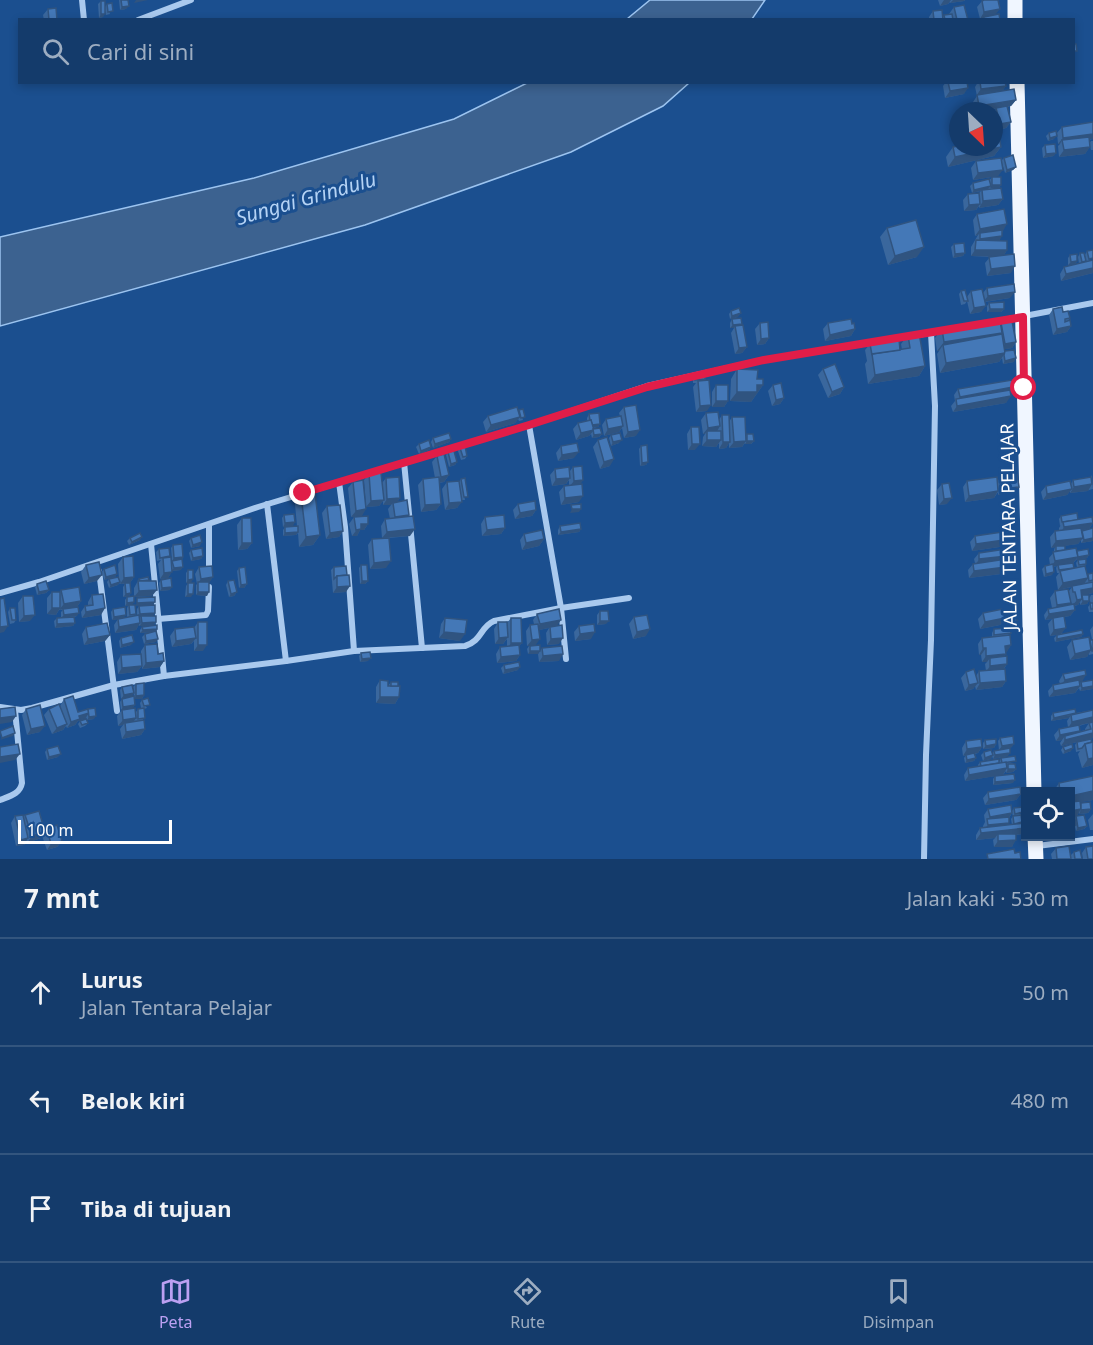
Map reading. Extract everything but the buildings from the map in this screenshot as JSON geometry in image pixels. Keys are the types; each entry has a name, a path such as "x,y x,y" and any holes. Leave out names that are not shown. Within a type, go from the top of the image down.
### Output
{"main road":[{"path":"1015,0 1015,18"},
{"name":"JALAN TENTARA PELAJAR","path":"1017,84 1034,787"}],"street":[{"path":"82,0 84,18"},
{"path":"143,18 191,0"},
{"path":"988,323 1093,303"},
{"path":"0,592 39,582 267,504 659,384 764,360 954,329"},
{"path":"924,859 935,428 932,333"},
{"path":"529,425 561,608 566,659"},
{"path":"404,462 422,648"},
{"path":"339,482 345,527 354,651"},
{"path":"267,504 286,661"},
{"path":"158,619 204,616 207,613 208,525"},
{"path":"151,544 164,676"},
{"path":"98,562 117,711"},
{"path":"0,707 32,708 114,685 164,676 354,651 452,647 472,644 488,624 561,608 629,598"},
{"path":"0,800 16,793 22,783 15,709"},
{"path":"1035,847 1093,839"}],"water":[{"path":"650,0 765,0 753,18 628,18"},
{"name":"Sungai Grindulu","path":"525,84 688,84 663,106 571,152 365,225 0,326 0,237 254,178 454,119"}],"route":[{"path":"303,493 647,387 764,360 1023,317 1024,388"}]}
